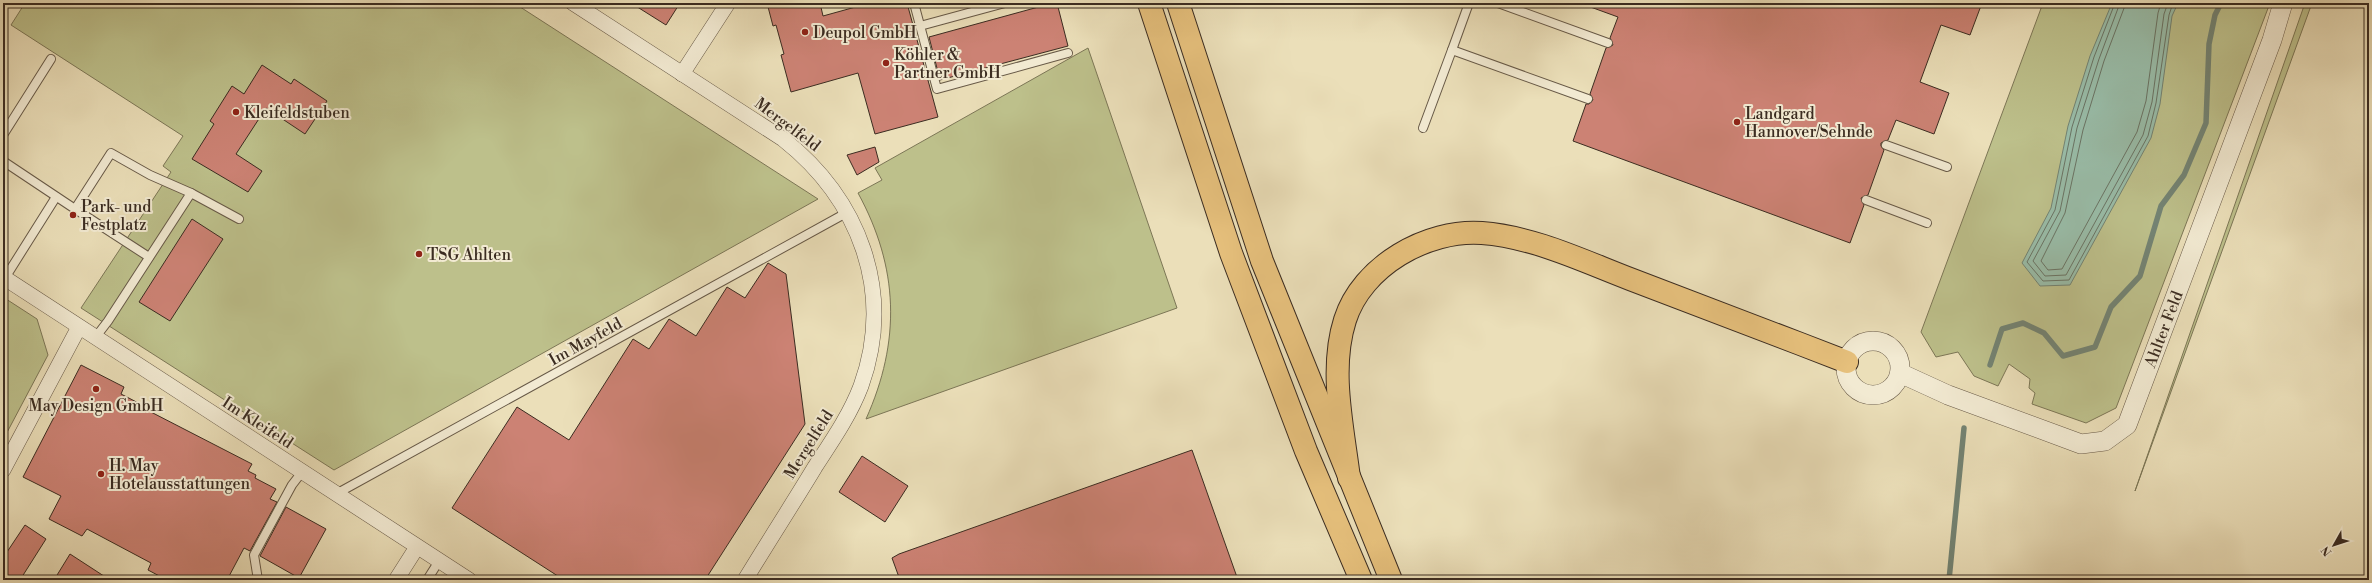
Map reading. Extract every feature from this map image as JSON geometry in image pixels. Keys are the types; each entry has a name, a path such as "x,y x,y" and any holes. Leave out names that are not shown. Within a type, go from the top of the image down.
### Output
{"highway":[{"path":"1149,3 1231,253 1306,451 1361,580"},
{"path":"1178,3 1262,261 1390,580"},
{"path":"1349,478 1338,389 1338,349 1345,320 1359,292 1384,265 1412,248 1439,237 1482,233 1541,245 1847,362"}],"street":[{"name":"Mergelfeld","path":"573,3 783,139 802,154 824,176 848,212 863,246 872,289 872,331 868,362 852,408 745,580"},
{"path":"682,74 728,3"},
{"name":"Ahlter Feld","path":"1900,373 1948,395 2081,444 2105,441 2127,424 2272,40 2283,3"},
{"name":"Im Kleifeld","path":"4,278 469,580"},
{"path":"3,470 79,327"},
{"path":"1868,341 1884,343 1894,350 1899,361 1900,373 1895,384 1886,392 1874,395 1862,393 1852,385 1847,374 1847,362 1854,348 1868,341"},
{"path":"396,580 417,547"}],"lane":[{"path":"914,3 937,89 1068,53"},
{"path":"920,26 1005,3"},
{"path":"1423,128 1469,3"},
{"path":"1498,3 1608,43"},
{"path":"1452,50 1588,99"},
{"path":"3,135 52,59"},
{"path":"1886,145 1947,167"},
{"path":"75,209 111,153 150,175 191,193 239,219"},
{"path":"3,161 149,257"},
{"path":"95,338 191,193"},
{"path":"4,278 56,197"},
{"path":"1866,200 1926,222"},
{"name":"Im Mayfeld","path":"336,494 848,212"},
{"path":"258,580 254,555 292,485 302,472"},
{"path":"427,580 439,561"}],"shaded area":[{"name":"TSG Ahlten","path":"25,3 514,3 818,199 334,470 81,308 171,172 163,166 183,136 11,25"},
{"path":"2043,3 2270,3 2116,408 2086,423 2032,404 2035,393 2029,388 2030,379 2009,364 1998,386 1974,376 1958,352 1936,357 1921,332"},
{"path":"2305,3 2312,3 2135,491"},
{"path":"1088,48 1177,308 866,419 877,390 885,361 890,333 890,305 888,277 881,249 872,221 858,193 882,180 875,168"},
{"path":"3,297 37,319 48,355 3,440"}],"water":[{"path":"2112,3 2178,3 2172,16 2160,104 2151,138 2070,285 2040,286 2022,263 2051,208 2068,126 2090,56"}],"building":[{"path":"631,3 680,3 666,25"},
{"path":"767,3 820,3 823,16 870,3 907,3 938,117 875,134 858,73 791,92 781,55 784,54 776,25 773,26"},
{"path":"1057,3 1068,46 940,80 929,37"},
{"name":"Landgard Hannover/Sehnde","path":"1585,3 1982,3 1970,35 1941,25 1920,82 1949,93 1934,134 1896,120 1888,140 1881,143 1884,150 1868,195 1861,198 1864,205 1850,243 1573,141 1586,104 1589,104 1593,100 1590,94 1606,48 1613,45 1610,38 1618,17 1585,5"},
{"path":"262,65 291,84 294,79 327,101 305,134 266,108 236,154 262,171 248,192 192,159 214,124 210,121 232,86 244,94"},
{"path":"875,147 879,162 857,175 847,155"},
{"path":"192,219 223,239 170,321 139,302"},
{"path":"768,263 786,274 805,424 705,580 564,580 452,508 517,407 569,440 633,339 649,349 669,319 696,336 727,287 745,298"},
{"path":"81,365 124,387 121,394 150,409 149,411 252,464 248,471 256,475 255,478 276,489 270,499 277,502 250,551 244,548 227,580 167,580 148,570 151,563 87,529 82,536 49,519 61,496 23,477"},
{"path":"1192,450 1238,580 900,580 892,558 899,554"},
{"path":"862,456 908,486 885,522 839,492"},
{"path":"286,507 326,529 299,578 260,556"},
{"path":"25,525 46,539 20,580 3,580 3,558"},
{"path":"70,554 110,580 54,580"}],"waterway":[{"path":"1990,365 2002,329 2023,323 2044,333 2063,356 2095,347 2111,307 2140,276 2161,206 2184,175 2206,123 2209,44 2215,15 2221,3"},
{"path":"1949,580 1964,428"}],"place":[{"name":"Deupol GmbH","path":"805,32"},
{"name":"Köhler & Partner GmbH","path":"886,63"},
{"name":"Kleifeldstuben","path":"236,112"},
{"name":"Landgard Hannover/Sehnde","path":"1737,122"},
{"name":"Park- und Festplatz","path":"73,215"},
{"name":"TSG Ahlten","path":"419,254"},
{"name":"May Design GmbH","path":"96,389"},
{"name":"H. May Hotelausstattungen","path":"101,474"}]}
